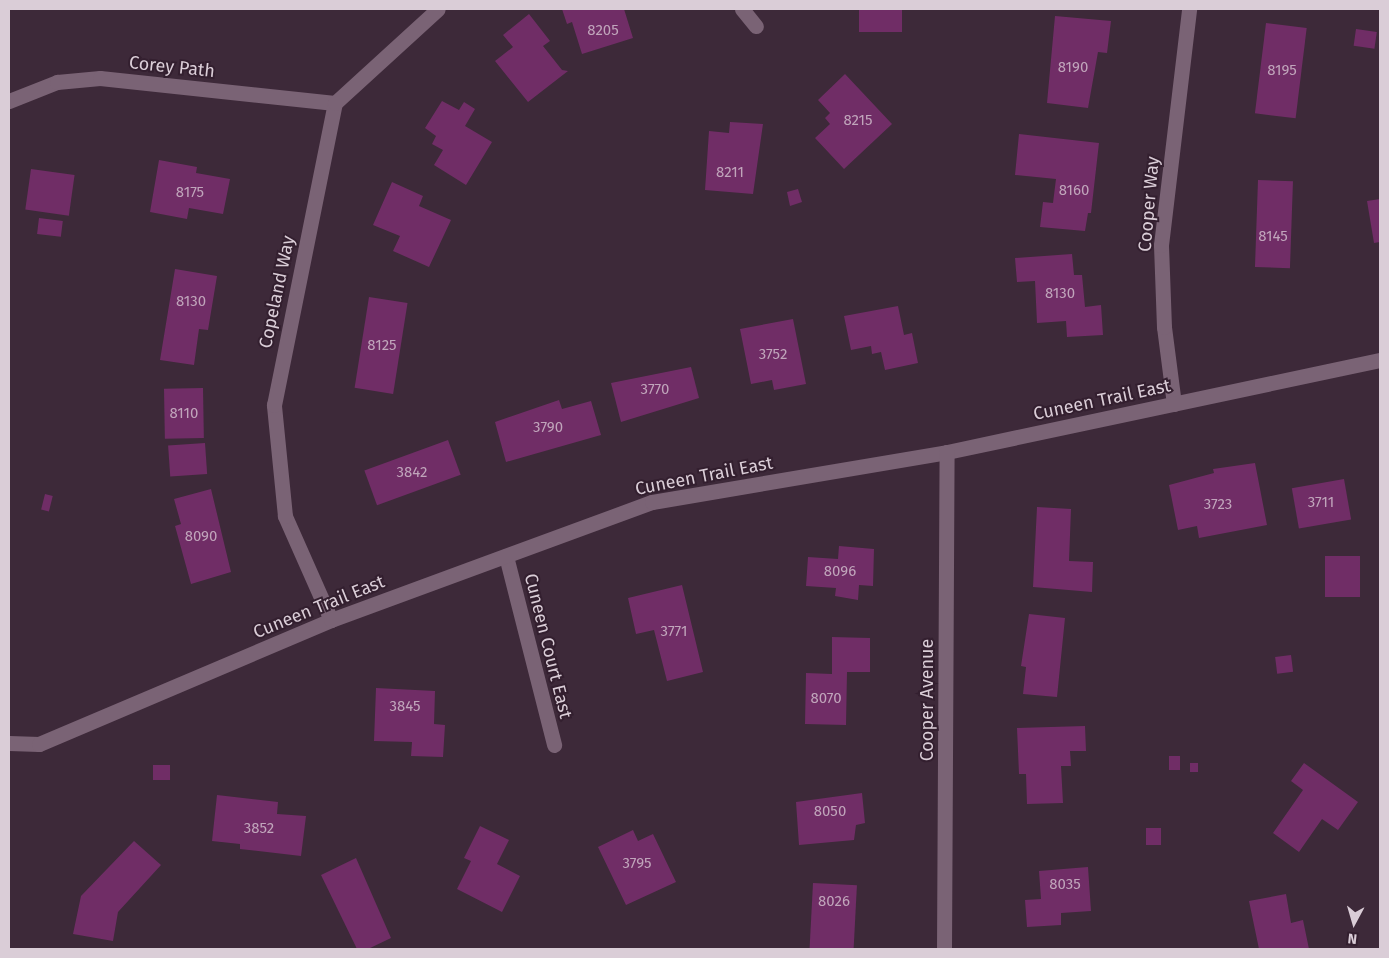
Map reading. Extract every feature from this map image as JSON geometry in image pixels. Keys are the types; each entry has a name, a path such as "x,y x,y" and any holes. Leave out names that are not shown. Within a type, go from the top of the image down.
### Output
{"street":[{"path":"335,103 438,9"},
{"path":"742,9 756,26"},
{"name":"Cooper Way","path":"1174,404 1164,327 1161,245 1189,9"},
{"name":"Corey Path","path":"9,101 57,82 100,78 335,103"},
{"name":"Copeland Way","path":"332,620 285,516 274,405 335,103"},
{"name":"Cuneen Trail East","path":"9,743 39,744 332,620 652,502 947,452 1380,360"},
{"name":"Cooper Avenue","path":"944,949 947,452"},
{"name":"Cuneen Court East","path":"506,556 554,745"}],"building":[{"path":"562,9 624,9 633,38 582,54 572,22 567,24"},
{"path":"859,9 902,9 902,32 859,32"},
{"path":"529,14 550,41 543,46 562,70 568,71 528,102 495,61 513,47 503,35"},
{"path":"1055,16 1111,21 1107,53 1098,52 1088,108 1047,103"},
{"path":"1266,23 1307,28 1296,118 1255,113"},
{"path":"1356,29 1377,32 1374,49 1354,46"},
{"path":"845,74 892,124 844,169 815,138 830,124 825,118 830,113 818,100"},
{"path":"442,101 459,110 464,102 475,109 465,126 492,142 466,185 434,165 443,150 432,144 436,136 425,128"},
{"path":"730,122 763,124 753,194 705,190 709,131 729,133"},
{"path":"1019,134 1099,143 1091,213 1088,213 1085,231 1040,227 1043,202 1053,203 1056,179 1015,175"},
{"path":"159,160 197,167 196,173 230,179 223,214 189,208 187,219 150,212"},
{"path":"31,169 75,175 69,216 25,210"},
{"path":"1258,180 1293,181 1290,268 1255,267"},
{"path":"392,182 423,196 419,206 451,220 429,267 393,251 400,236 373,225"},
{"path":"798,189 802,202 790,206 787,192"},
{"path":"1380,199 1380,242 1374,243 1367,201"},
{"path":"39,218 63,221 61,237 37,234"},
{"path":"1072,254 1074,275 1082,275 1085,307 1101,305 1103,335 1067,337 1066,321 1037,323 1035,281 1017,282 1015,258"},
{"path":"175,269 217,276 208,330 199,329 194,365 160,360"},
{"path":"369,297 408,303 393,394 355,388"},
{"path":"898,306 904,335 912,333 918,363 885,370 881,352 872,354 871,346 851,350 844,316"},
{"path":"793,319 806,384 774,390 772,380 751,384 740,329"},
{"path":"691,367 699,398 621,422 611,383"},
{"path":"203,388 204,438 165,439 164,389"},
{"path":"559,400 562,409 591,401 601,435 506,462 495,422"},
{"path":"448,440 461,475 377,505 364,470"},
{"path":"205,443 207,474 170,477 168,446"},
{"path":"1255,463 1267,525 1199,538 1197,526 1178,530 1169,485 1214,473 1213,469"},
{"path":"1344,479 1351,519 1299,529 1292,488"},
{"path":"211,489 231,572 191,584 175,526 181,524 174,499"},
{"path":"45,494 53,496 49,511 41,510"},
{"path":"1037,507 1071,509 1069,561 1093,562 1092,592 1033,587"},
{"path":"839,546 874,549 873,586 859,585 858,600 835,596 836,588 806,586 808,557 838,559"},
{"path":"1325,556 1360,556 1360,597 1325,597"},
{"path":"682,585 703,672 667,681 654,630 636,634 628,598"},
{"path":"1029,614 1065,618 1057,697 1023,694 1026,667 1021,666"},
{"path":"832,637 870,638 870,672 847,672 846,725 805,724 806,673 832,674"},
{"path":"1291,655 1293,672 1277,674 1275,657"},
{"path":"376,688 435,691 434,724 445,725 443,757 411,756 412,742 374,741"},
{"path":"1085,726 1086,751 1070,751 1071,766 1061,766 1063,803 1027,804 1026,774 1019,774 1017,728"},
{"path":"1169,756 1180,756 1180,770 1169,770"},
{"path":"1190,763 1198,763 1198,772 1190,772"},
{"path":"1304,763 1358,802 1338,830 1322,819 1299,852 1273,833 1303,790 1291,781"},
{"path":"153,765 170,765 170,780 153,780"},
{"path":"862,793 865,823 856,825 854,840 799,845 796,802"},
{"path":"217,795 278,802 277,814 306,816 301,856 240,849 240,844 212,841"},
{"path":"480,826 509,840 497,864 520,876 502,912 457,889 471,861 464,858"},
{"path":"1146,828 1161,828 1161,845 1146,845"},
{"path":"633,830 638,841 653,834 676,882 626,905 598,847"},
{"path":"134,841 161,865 118,912 113,941 73,934 81,896"},
{"path":"356,858 391,938 368,949 357,949 321,875"},
{"path":"1088,867 1091,911 1061,913 1061,925 1027,927 1025,900 1041,899 1039,871"},
{"path":"813,883 857,885 854,949 810,949"},
{"path":"1286,894 1291,923 1303,920 1309,949 1259,949 1249,901"}]}
